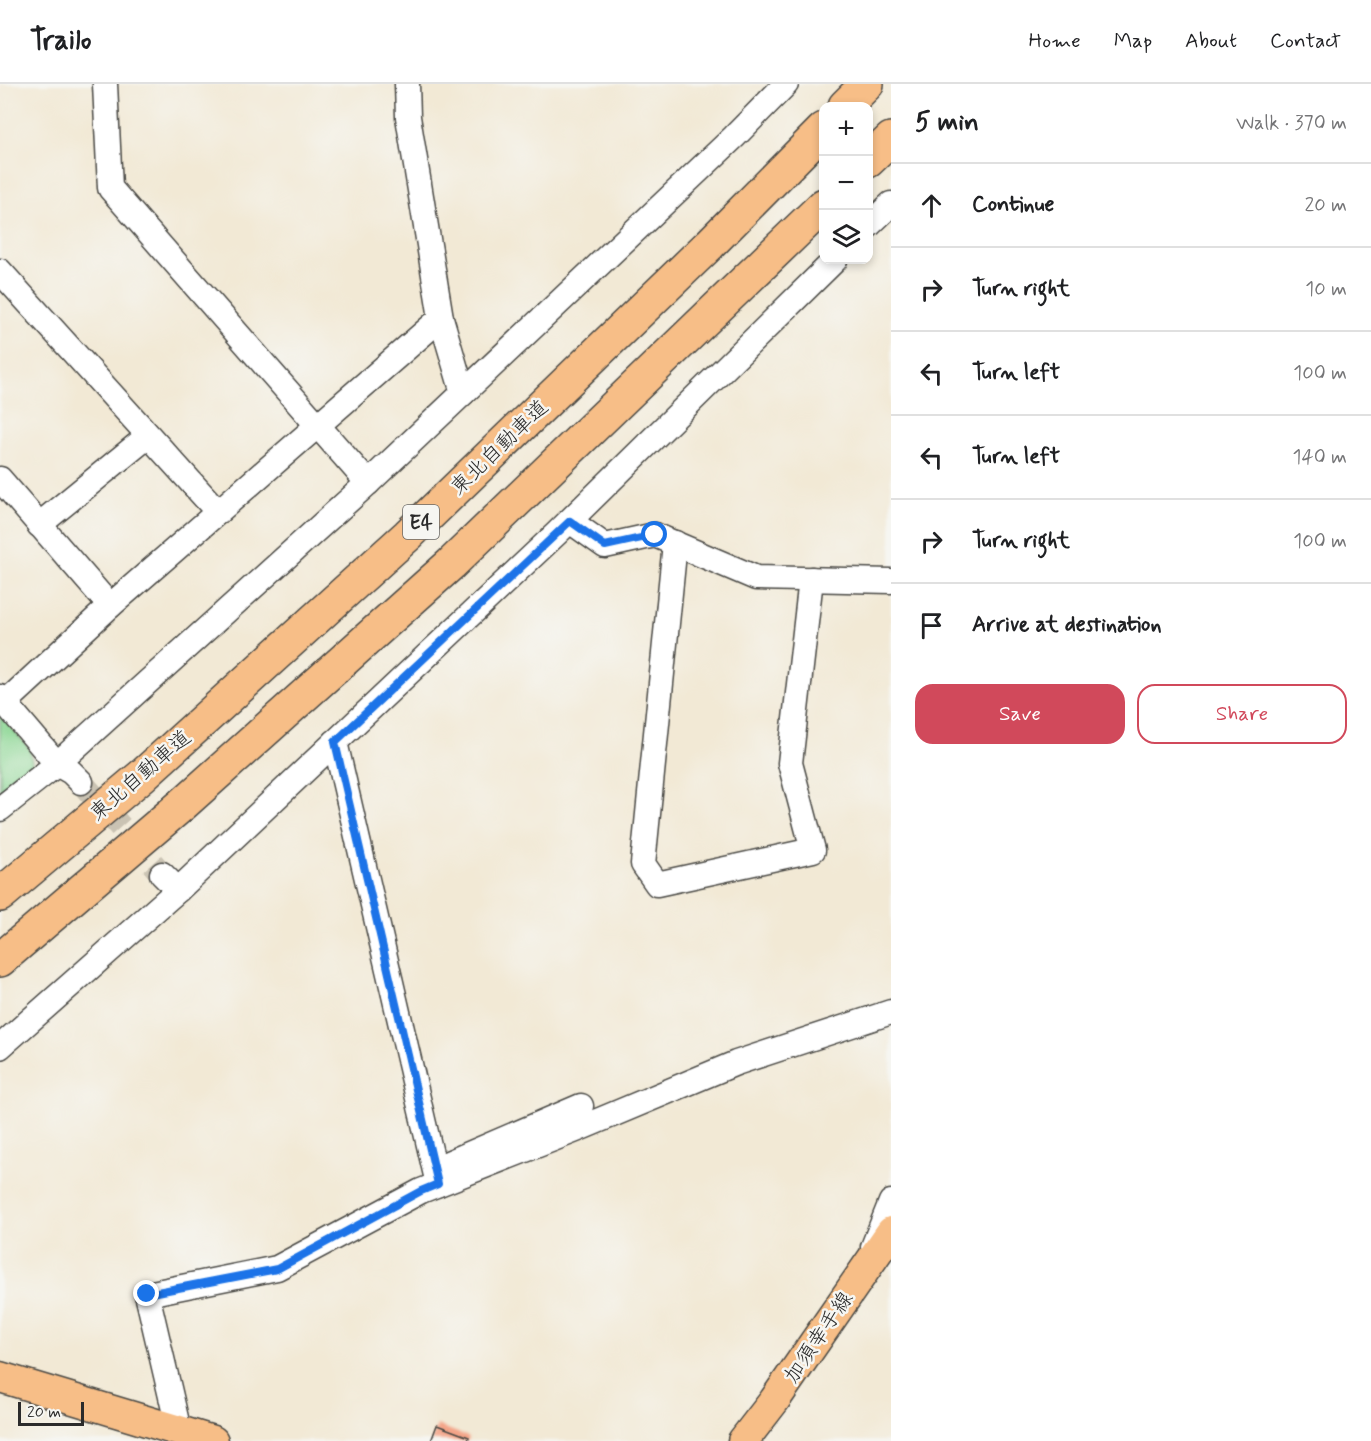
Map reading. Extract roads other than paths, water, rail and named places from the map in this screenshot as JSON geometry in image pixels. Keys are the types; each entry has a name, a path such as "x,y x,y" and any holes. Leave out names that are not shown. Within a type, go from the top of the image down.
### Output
{"highway":[{"path":"849,102 867,84"},
{"name":"東北自動車道","path":"0,895 143,775 408,535 710,244 819,134"},
{"path":"873,156 891,139"},
{"name":"E4","path":"0,960 183,804 451,564 819,209"}],"main road":[{"name":"加須幸手線","path":"743,1441 774,1401 891,1232"},
{"path":"0,1377 190,1436"}],"street":[{"path":"105,84 110,188 368,483"},
{"path":"407,84 408,117 441,318 463,393"},
{"path":"0,809 57,764 368,483 726,145 786,84"},
{"path":"873,221 891,204"},
{"path":"0,1047 170,882 335,742 570,521 831,264"},
{"path":"0,271 218,512"},
{"path":"81,783 71,771 57,764 2,700 441,318"},
{"path":"39,525 148,436"},
{"path":"0,479 110,606"},
{"path":"570,521 605,546 655,535 756,578 891,581"},
{"path":"675,543 643,864 657,884 813,850 790,763 811,579"},
{"path":"335,742 436,1177"},
{"path":"436,1177 576,1130 736,1063 891,1012"},
{"path":"190,1436 147,1294 277,1269 421,1191 436,1177 581,1106"},
{"path":"866,1266 891,1202"}],"tunnel":[{"path":"81,782 162,874"}]}
